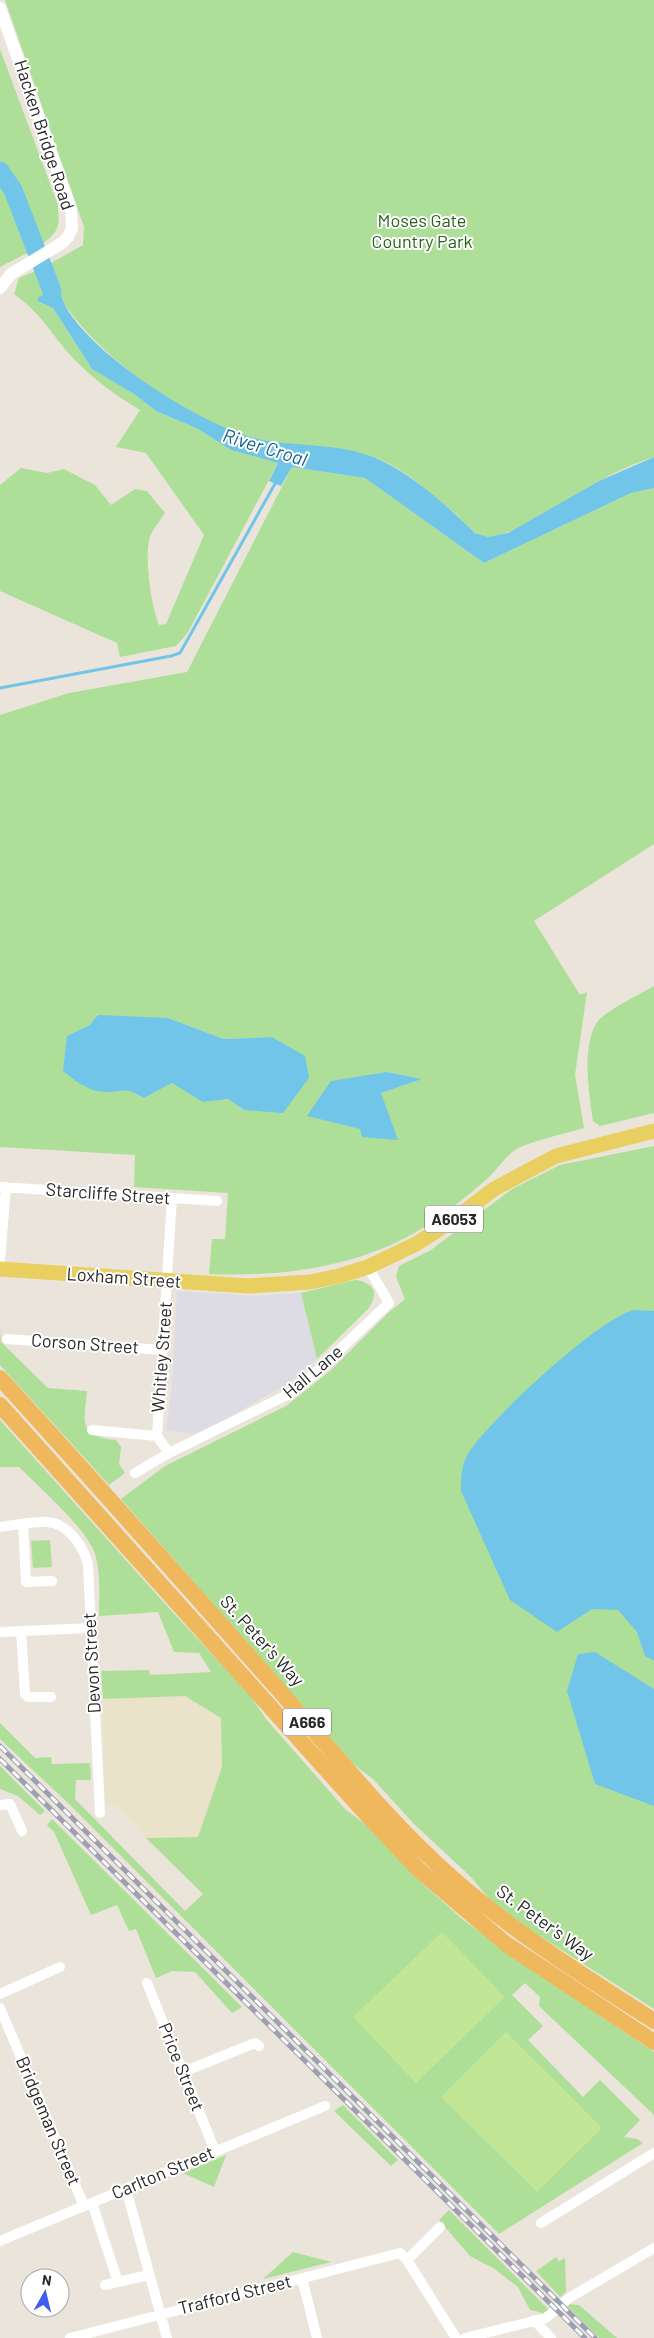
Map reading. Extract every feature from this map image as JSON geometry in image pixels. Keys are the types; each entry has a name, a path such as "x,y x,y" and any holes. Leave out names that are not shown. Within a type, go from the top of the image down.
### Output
{"highway":[{"name":"St. Peter's Way","path":"0,1378 101,1489 385,1812 438,1864 499,1916 564,1963 654,2021"},
{"name":"St. Peter's Way","path":"0,1405 346,1791 418,1868 506,1944 654,2042"}],"main road":[{"name":"A6053","path":"368,1267 428,1237 494,1189 556,1156 654,1131"},
{"name":"Loxham Street","path":"0,1269 248,1286 310,1282 368,1267"}],"street":[{"name":"Hacken Bridge Road","path":"0,8 71,209 71,232 62,243 20,268 5,279 0,288"},
{"name":"Starcliffe Street","path":"3,1187 217,1201"},
{"path":"0,1260 3,1187"},
{"name":"Whitley Street","path":"169,1453 157,1436 172,1198"},
{"name":"Hall Lane","path":"135,1473 169,1453 289,1394 313,1376 389,1303 368,1267"},
{"name":"Corson Street","path":"7,1339 163,1350"},
{"path":"92,1430 157,1436"},
{"name":"Devon Street","path":"23,1524 46,1522 57,1525 67,1531 85,1553 91,1628 100,1813"},
{"path":"0,1527 23,1524 26,1582 52,1581"},
{"path":"0,1632 91,1628"},
{"path":"21,1631 24,1694 28,1697 51,1697"},
{"path":"0,1805 10,1804 22,1831"},
{"path":"0,1994 60,1967"},
{"name":"Price Street","path":"147,1983 215,2151"},
{"name":"Bridgeman Street","path":"0,2008 88,2204 118,2282"},
{"path":"183,2072 253,2042"},
{"name":"Carlton Street","path":"0,2241 325,2106"},
{"path":"541,2223 654,2154"},
{"path":"126,2188 166,2338"},
{"path":"440,2227 404,2256 456,2338"},
{"path":"465,2338 548,2316 566,2300 654,2248"},
{"name":"Trafford Street","path":"70,2338 302,2278 404,2256"},
{"path":"105,2284 149,2275"},
{"path":"302,2278 317,2338"},
{"path":"534,2320 551,2338"}],"shaded area":[{"path":"177,1291 254,1296 301,1293 317,1359 289,1383 194,1434 166,1430 172,1386"},
{"path":"185,1696 221,1718 222,1767 198,1837 146,1838 117,1805 105,1804 103,1699"}],"green space":[{"name":"Moses Gate Country Park","path":"5,0 654,0 654,457 605,478 527,523 499,535 488,537 472,530 418,483 400,470 381,460 352,451 262,440 237,433 209,422 181,407 154,389 127,369 82,327 61,296 51,263 83,245 84,227"},
{"path":"0,49 58,205 59,220 54,234 41,245 0,267"},
{"path":"36,271 45,295 92,369 134,394 156,411 198,429 231,450 278,463 187,634 176,646 120,657 117,643 0,591 0,485 21,468 47,473 64,469 95,485 111,505 135,489 147,491 165,513 152,533 148,549 150,583 159,625 166,624 204,535 146,453 116,447 140,410 88,372 72,357 39,316 14,294 19,278"},
{"path":"292,467 365,478 484,563 631,493 654,488 654,844 534,921 580,995 587,992 575,1075 584,1128 520,1147 511,1153 472,1192 416,1232 392,1244 342,1262 290,1272 236,1275 209,1274 212,1239 225,1239 228,1193 134,1187 135,1155 0,1147 0,715 69,693 187,672","holes":["168,1018 224,1039 272,1037 244,1110 228,1099 203,1101 172,1083 144,1098 127,1089 105,1092 83,1086 67,1036 90,1025","387,1072 421,1079 381,1093 363,1137 360,1129"]},
{"path":"654,986 654,1113 600,1126 593,1121 588,1082 588,1052 594,1027 601,1018 613,1009"},
{"path":"654,1146 654,2009 532,1931 491,1901 470,1876 414,1824 373,1779 353,1764 121,1499 165,1466 286,1406 330,1371 388,1313 405,1299 396,1277 399,1266 431,1250 512,1189 560,1165"},
{"path":"355,1280 362,1281 371,1286 374,1298 368,1309 317,1359 301,1293"},
{"path":"0,1329 1,1342 48,1388 87,1391 86,1426 95,1435 116,1440 121,1447 119,1464 125,1473 109,1485 0,1365"},
{"path":"0,1420 167,1606 249,1694 266,1719 345,1809 365,1824 422,1883 461,1918 502,1949 654,2052 654,2115 539,2006 540,1997 525,1983 512,1995 543,2026 528,2040 583,2097 600,2080 640,2120 624,2137 637,2139 643,2143 499,2234 69,1804 0,1739 0,1723 35,1758 51,1757 52,1764 90,1763 91,1780 76,1780 75,1799 185,1911 203,1894 146,1838 198,1837 222,1767 221,1718 185,1696 103,1699 101,1671 149,1670 150,1675 211,1672 199,1653 174,1652 158,1612 99,1616 98,1569 95,1554 90,1544 73,1521 19,1467 0,1467"},
{"path":"50,1540 52,1567 33,1568 31,1541"},
{"path":"0,1766 45,1811 40,1815 18,1796 0,1789"},
{"path":"52,1819 242,2007 232,2013 195,1972 172,1971 156,1978 136,1929 129,1931 117,1905 91,1915 54,1832 47,1825"},
{"path":"442,1932 505,1997 416,2083 353,2017"},
{"path":"506,2032 602,2128 537,2192 441,2097"},
{"path":"343,2105 398,2160 391,2166 334,2111"},
{"path":"226,2155 214,2187 183,2173"},
{"path":"449,2210 549,2310 543,2313 530,2310 518,2287 493,2268 470,2256 439,2220"},
{"path":"293,2252 331,2262 263,2279"},
{"path":"556,2257 559,2261 565,2258 566,2292 560,2297 536,2271"},
{"path":"566,2305 579,2305 617,2338 599,2338"}],"water":[{"path":"51,263 64,303 77,323 97,344 152,387 182,406 240,434 263,440 339,448 368,455 382,461 419,484 475,533 488,537 508,533 599,481 654,457 654,488 631,493 484,563 365,478 292,467 281,486 269,481 278,463 231,450 198,429 156,411 134,394 92,369 53,308 38,301 38,298 44,294 36,271"},
{"path":"98,1015 168,1018 224,1039 272,1037 305,1056 309,1078 283,1113 244,1110 228,1099 203,1102 172,1083 144,1098 125,1090 100,1092 77,1082 63,1071 67,1036 90,1025"},
{"path":"387,1072 422,1079 381,1093 398,1140 362,1137 360,1129 307,1116 331,1081"},
{"path":"634,1310 654,1311 654,1661 645,1656 637,1632 618,1610 592,1609 557,1632 510,1600 461,1491 462,1472 468,1454 497,1419 572,1350 596,1331 618,1317"},
{"path":"595,1652 654,1689 654,1806 595,1784 567,1691 578,1654"}],"waterway":[{"name":"River Croal","path":"0,171 13,190 52,291"},
{"path":"0,688 180,653 276,482"}],"railway":[{"path":"0,1746 595,2338"},
{"path":"0,1759 585,2338"}]}
